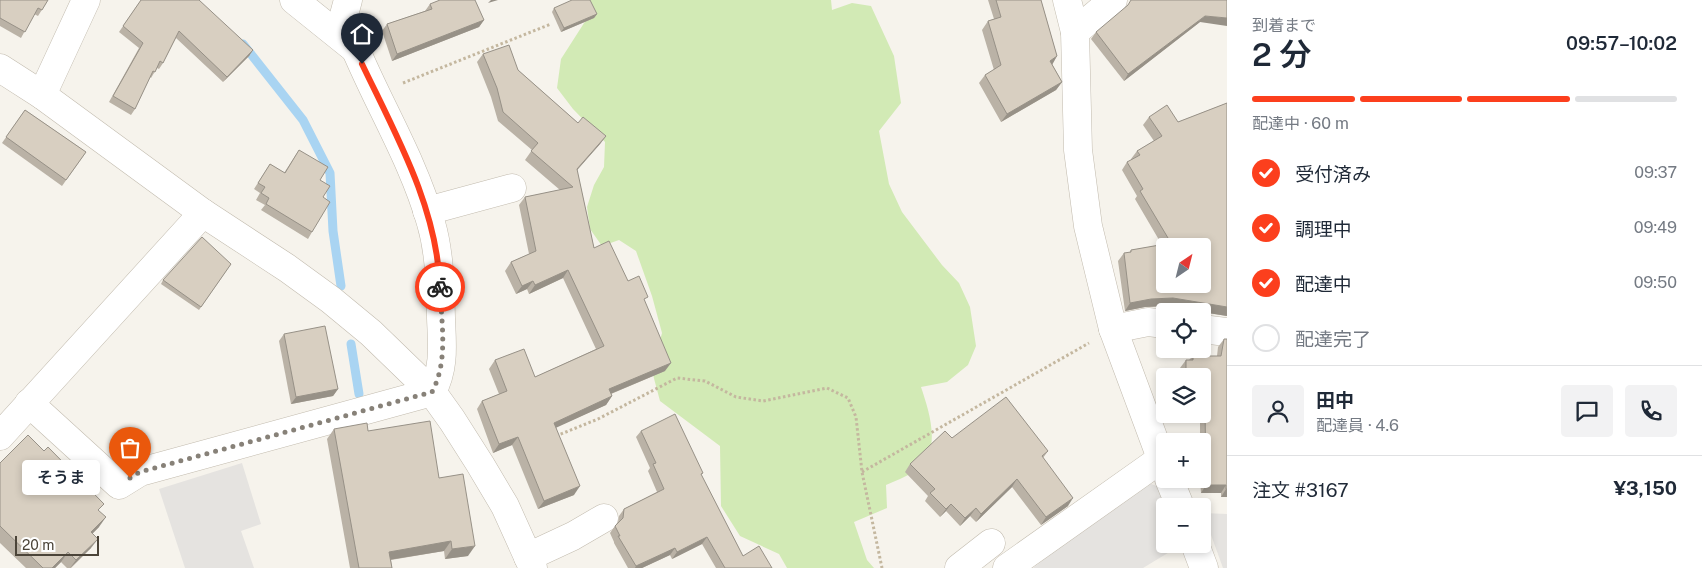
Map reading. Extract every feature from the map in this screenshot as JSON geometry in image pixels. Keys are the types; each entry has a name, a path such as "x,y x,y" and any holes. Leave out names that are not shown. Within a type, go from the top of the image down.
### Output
{"street":[{"path":"42,95 86,0"},
{"path":"294,0 355,49"},
{"path":"29,403 119,484 140,472 432,392 438,380 442,360 439,266 431,225 416,180 355,49 344,15 348,0"},
{"path":"1067,0 1074,32 1078,150 1088,226 1113,329 1156,445"},
{"path":"1074,32 1113,0"},
{"path":"0,68 42,95 203,213 287,268 331,300 371,333 432,392 452,420 505,506 530,562 604,518"},
{"path":"427,211 512,188"},
{"path":"0,436 203,213"},
{"path":"1113,329 1148,322 1156,323"},
{"path":"1211,330 1227,332"},
{"path":"1007,568 1156,475"},
{"path":"959,568 991,543"},
{"path":"1198,553 1204,568"}],"path":[{"path":"376,94 551,24"},
{"path":"862,472 1113,329"},
{"path":"549,438 598,418 677,378 705,381 736,397 763,401 827,388 848,398 856,417 862,472 882,568"}],"green space":[{"path":"581,0 831,0 832,10 852,3 871,6 894,56 901,103 879,131 889,184 902,212 942,265 959,283 970,307 976,346 968,365 947,382 921,387 928,409 932,432 929,454 923,464 914,472 886,485 887,508 854,522 867,560 874,568 787,568 779,554 740,536 721,506 720,446 660,401 652,371 662,333 652,296 636,251 619,240 602,246 590,229 587,207 594,185 604,167 605,142 573,109 557,88 561,59 586,20"}],"shaded area":[{"path":"242,463 261,524 241,531 254,568 185,568 159,489"},
{"path":"1148,483 1156,486 1162,498 1156,498 1156,553 1168,553 1143,568 1033,568 1081,530"},
{"path":"1211,513 1227,514 1227,568 1223,568 1211,535"}],"building":[{"path":"0,0 48,0 42,10 38,8 25,32 0,18"},
{"path":"141,0 199,0 253,50 227,77 179,31 163,63 160,61 155,72 153,71 135,109 113,96 143,43 123,26"},
{"path":"440,0 475,0 484,20 397,54 387,24 432,9 430,4"},
{"path":"572,0 590,0 597,14 564,28 554,8"},
{"path":"996,0 1041,0 1057,56 1050,61 1062,82 1007,114 985,75 1001,65 988,21 1001,17"},
{"path":"1131,0 1227,0 1227,18 1205,16 1128,74 1096,32 1128,5"},
{"path":"509,45 518,70 578,123 583,117 606,136 577,169 594,248 609,241 628,281 639,276 648,297 644,299 671,363 609,389 612,396 554,423 580,486 544,501 518,437 499,444 482,401 507,391 495,360 524,349 535,377 604,346 568,270 535,285 533,281 522,286 511,262 536,251 525,197 573,187 531,151 538,143 503,112 497,88 483,54"},
{"path":"1227,103 1227,307 1173,298 1151,299 1130,303 1124,253 1156,246 1156,293 1211,293 1211,238 1168,238 1140,191 1143,189 1127,162 1140,155 1137,151 1162,136 1149,117 1167,105 1178,122"},
{"path":"25,110 86,152 66,180 6,137"},
{"path":"299,150 328,167 320,180 330,186 323,197 330,202 312,232 266,204 269,198 261,193 265,187 258,183 270,164 285,173"},
{"path":"202,237 231,264 201,307 163,280"},
{"path":"325,326 338,389 296,397 284,334"},
{"path":"1224,339 1227,339 1227,489 1226,485 1211,485 1211,433 1205,433 1205,423 1211,423 1211,368 1186,368 1186,360 1221,356"},
{"path":"1006,397 1048,451 1042,456 1073,498 1046,517 1017,479 981,514 976,508 965,518 951,504 946,509 930,493 935,489 910,464 945,431 952,438"},
{"path":"675,414 703,473 701,474 743,556 759,546 772,568 725,568 707,537 677,552 675,548 636,566 618,536 620,536 615,526 623,518 624,509 664,489 653,464 656,463 641,431"},
{"path":"430,421 439,478 463,474 475,546 452,549 451,541 389,552 392,568 359,568 334,429 367,423 368,431"},
{"path":"28,435 44,451 48,447 104,504 98,510 106,517 91,532 98,539 76,560 68,552 52,568 43,568 0,526 0,463"}],"waterway":[{"path":"243,44 303,120 330,173 333,231 341,286"},
{"path":"351,344 359,394"}],"way so far":[{"path":"130,478 140,472 432,392 438,380 442,360 440,287"}],"place":[{"name":"そうま","path":"130,478"}],"route":[{"path":"362,64 416,180 431,225 439,266 440,287"}]}
